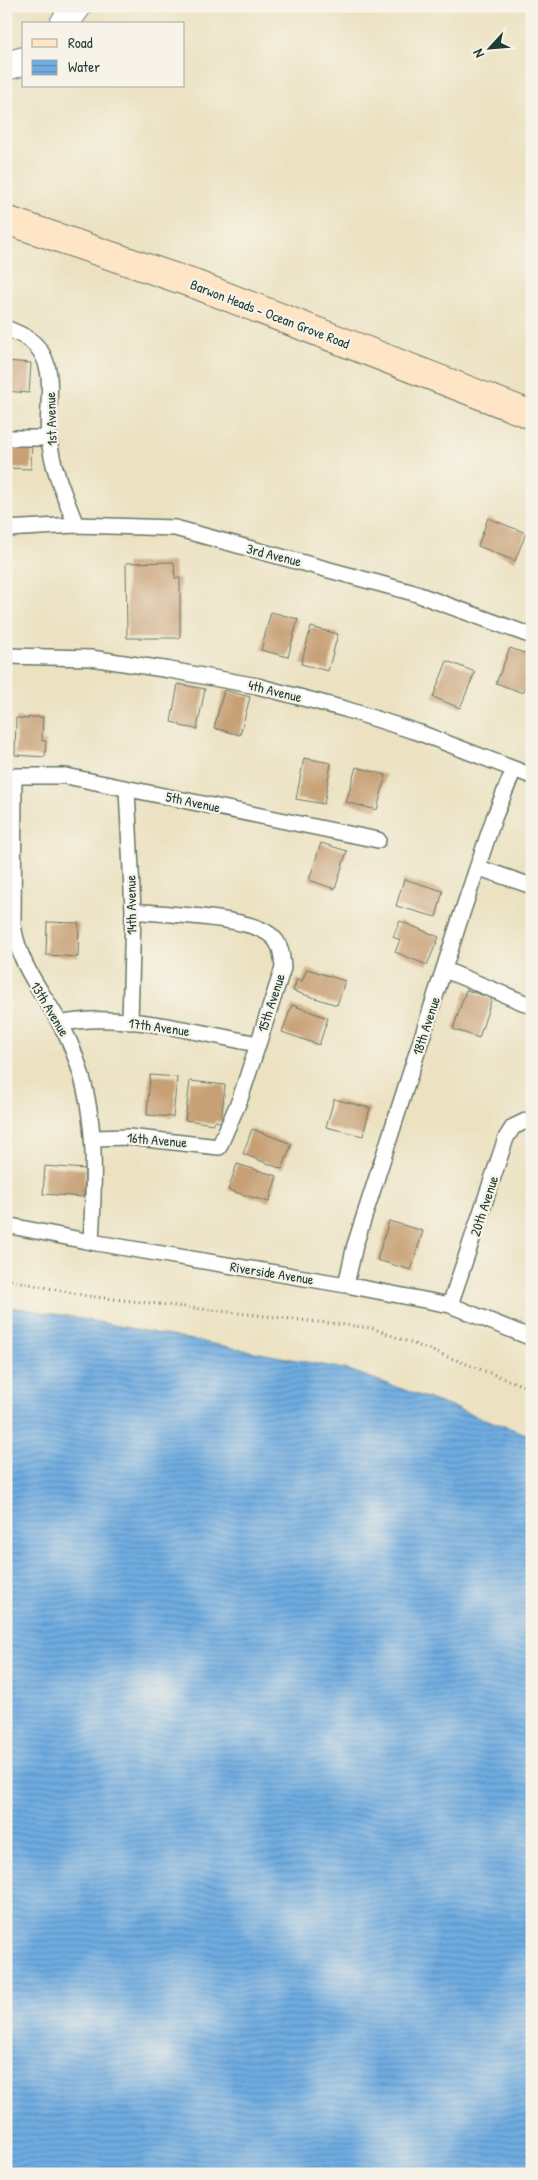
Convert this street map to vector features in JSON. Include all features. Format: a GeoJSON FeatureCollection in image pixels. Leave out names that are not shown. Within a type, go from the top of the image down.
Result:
{"type":"FeatureCollection","features":[{"type":"Feature","properties":{"kind":"main road","name":"Barwon Heads - Ocean Grove Road"},"geometry":{"type":"LineString","coordinates":[[6,220],[197,285],[532,414]]}},
{"type":"Feature","properties":{"kind":"street"},"geometry":{"type":"LineString","coordinates":[[65,22],[77,6]]}},
{"type":"Feature","properties":{"kind":"street"},"geometry":{"type":"LineString","coordinates":[[6,66],[22,62]]}},
{"type":"Feature","properties":{"kind":"lane","name":"1st Avenue"},"geometry":{"type":"LineString","coordinates":[[6,328],[29,339],[40,349],[46,363],[50,400],[49,438],[56,473],[76,525]]}},
{"type":"Feature","properties":{"kind":"lane"},"geometry":{"type":"LineString","coordinates":[[6,438],[49,438]]}},
{"type":"Feature","properties":{"kind":"lane","name":"3rd Avenue"},"geometry":{"type":"LineString","coordinates":[[6,529],[76,525],[174,528],[414,593],[532,636]]}},
{"type":"Feature","properties":{"kind":"lane","name":"4th Avenue"},"geometry":{"type":"LineString","coordinates":[[6,656],[91,658],[258,686],[345,709],[420,733],[491,758],[532,776]]}},
{"type":"Feature","properties":{"kind":"lane","name":"18th Avenue"},"geometry":{"type":"LineString","coordinates":[[346,1285],[355,1245],[494,818],[514,769]]}},
{"type":"Feature","properties":{"kind":"lane","name":"5th Avenue"},"geometry":{"type":"LineString","coordinates":[[10,776],[66,776],[378,840]]}},
{"type":"Feature","properties":{"kind":"lane","name":"13th Avenue"},"geometry":{"type":"LineString","coordinates":[[10,776],[13,926],[16,943],[33,982],[60,1024],[77,1058],[94,1138],[95,1174],[91,1242]]}},
{"type":"Feature","properties":{"kind":"lane","name":"14th Avenue"},"geometry":{"type":"LineString","coordinates":[[127,789],[133,911],[130,1022]]}},
{"type":"Feature","properties":{"kind":"lane"},"geometry":{"type":"LineString","coordinates":[[479,868],[532,886]]}},
{"type":"Feature","properties":{"kind":"lane","name":"15th Avenue"},"geometry":{"type":"LineString","coordinates":[[133,911],[209,918],[256,927],[270,934],[282,954],[283,968],[277,991],[257,1044],[240,1099],[219,1147]]}},
{"type":"Feature","properties":{"kind":"lane"},"geometry":{"type":"LineString","coordinates":[[445,970],[532,1006]]}},
{"type":"Feature","properties":{"kind":"lane","name":"17th Avenue"},"geometry":{"type":"LineString","coordinates":[[60,1024],[89,1020],[130,1022],[257,1044]]}},
{"type":"Feature","properties":{"kind":"lane","name":"20th Avenue"},"geometry":{"type":"LineString","coordinates":[[450,1305],[506,1138],[512,1127],[532,1118]]}},
{"type":"Feature","properties":{"kind":"lane","name":"16th Avenue"},"geometry":{"type":"LineString","coordinates":[[94,1138],[128,1136],[219,1147]]}},
{"type":"Feature","properties":{"kind":"lane","name":"Riverside Avenue"},"geometry":{"type":"LineString","coordinates":[[6,1225],[91,1242],[346,1285],[450,1305],[532,1338]]}},
{"type":"Feature","properties":{"kind":"path"},"geometry":{"type":"LineString","coordinates":[[6,1279],[87,1296],[372,1328],[532,1389]]}},
{"type":"Feature","properties":{"kind":"water"},"geometry":{"type":"Polygon","coordinates":[[[6,1306],[349,1370],[532,1436],[532,2174],[6,2174],[6,1306]]]}},
{"type":"Feature","properties":{"kind":"building"},"geometry":{"type":"Polygon","coordinates":[[[6,361],[31,363],[29,393],[6,391],[6,361]]]}},
{"type":"Feature","properties":{"kind":"building"},"geometry":{"type":"Polygon","coordinates":[[[6,442],[32,442],[31,469],[6,468],[6,442]]]}},
{"type":"Feature","properties":{"kind":"building"},"geometry":{"type":"Polygon","coordinates":[[[488,518],[526,533],[515,561],[478,546],[488,518]]]}},
{"type":"Feature","properties":{"kind":"building"},"geometry":{"type":"Polygon","coordinates":[[[174,562],[175,578],[180,578],[180,638],[127,638],[126,563],[174,562]]]}},
{"type":"Feature","properties":{"kind":"building"},"geometry":{"type":"Polygon","coordinates":[[[271,612],[298,619],[288,657],[261,650],[271,612]]]}},
{"type":"Feature","properties":{"kind":"building"},"geometry":{"type":"Polygon","coordinates":[[[311,627],[338,634],[328,671],[301,664],[311,627]]]}},
{"type":"Feature","properties":{"kind":"building"},"geometry":{"type":"Polygon","coordinates":[[[510,648],[532,656],[532,671],[523,693],[496,683],[510,648]]]}},
{"type":"Feature","properties":{"kind":"building"},"geometry":{"type":"Polygon","coordinates":[[[447,661],[475,672],[460,708],[433,697],[447,661]]]}},
{"type":"Feature","properties":{"kind":"building"},"geometry":{"type":"Polygon","coordinates":[[[178,684],[205,689],[197,729],[180,726],[180,724],[171,722],[178,684]]]}},
{"type":"Feature","properties":{"kind":"building"},"geometry":{"type":"Polygon","coordinates":[[[224,690],[250,697],[240,735],[214,728],[224,690]]]}},
{"type":"Feature","properties":{"kind":"building"},"geometry":{"type":"Polygon","coordinates":[[[28,717],[43,717],[42,741],[46,741],[45,757],[15,755],[16,718],[28,719],[28,717]]]}},
{"type":"Feature","properties":{"kind":"building"},"geometry":{"type":"Polygon","coordinates":[[[304,758],[331,763],[324,804],[296,799],[304,758]]]}},
{"type":"Feature","properties":{"kind":"building"},"geometry":{"type":"Polygon","coordinates":[[[356,767],[386,775],[377,810],[346,802],[356,767]]]}},
{"type":"Feature","properties":{"kind":"building"},"geometry":{"type":"Polygon","coordinates":[[[321,843],[347,851],[335,889],[309,880],[321,843]]]}},
{"type":"Feature","properties":{"kind":"building"},"geometry":{"type":"Polygon","coordinates":[[[404,879],[443,891],[436,917],[396,906],[404,879]]]}},
{"type":"Feature","properties":{"kind":"building"},"geometry":{"type":"Polygon","coordinates":[[[400,921],[439,937],[427,965],[395,952],[400,940],[393,937],[400,921]]]}},
{"type":"Feature","properties":{"kind":"building"},"geometry":{"type":"Polygon","coordinates":[[[47,922],[79,923],[78,957],[46,955],[47,922]]]}},
{"type":"Feature","properties":{"kind":"building"},"geometry":{"type":"Polygon","coordinates":[[[307,969],[345,981],[337,1005],[293,991],[297,979],[302,981],[307,969]]]}},
{"type":"Feature","properties":{"kind":"building"},"geometry":{"type":"Polygon","coordinates":[[[466,990],[492,998],[479,1038],[453,1029],[466,990]]]}},
{"type":"Feature","properties":{"kind":"building"},"geometry":{"type":"Polygon","coordinates":[[[292,1005],[328,1018],[319,1045],[282,1032],[292,1005]]]}},
{"type":"Feature","properties":{"kind":"building"},"geometry":{"type":"Polygon","coordinates":[[[150,1075],[177,1077],[173,1117],[147,1115],[150,1075]]]}},
{"type":"Feature","properties":{"kind":"building"},"geometry":{"type":"Polygon","coordinates":[[[190,1081],[225,1085],[221,1122],[215,1121],[214,1124],[185,1120],[190,1081]]]}},
{"type":"Feature","properties":{"kind":"building"},"geometry":{"type":"Polygon","coordinates":[[[334,1099],[370,1108],[363,1136],[326,1127],[334,1099]]]}},
{"type":"Feature","properties":{"kind":"building"},"geometry":{"type":"Polygon","coordinates":[[[252,1129],[292,1144],[282,1169],[243,1154],[252,1129]]]}},
{"type":"Feature","properties":{"kind":"building"},"geometry":{"type":"Polygon","coordinates":[[[237,1164],[277,1176],[269,1202],[228,1190],[237,1164]]]}},
{"type":"Feature","properties":{"kind":"building"},"geometry":{"type":"Polygon","coordinates":[[[45,1166],[85,1169],[84,1197],[43,1194],[45,1166]]]}},
{"type":"Feature","properties":{"kind":"building"},"geometry":{"type":"Polygon","coordinates":[[[389,1221],[423,1231],[411,1270],[377,1260],[389,1221]]]}}]}
